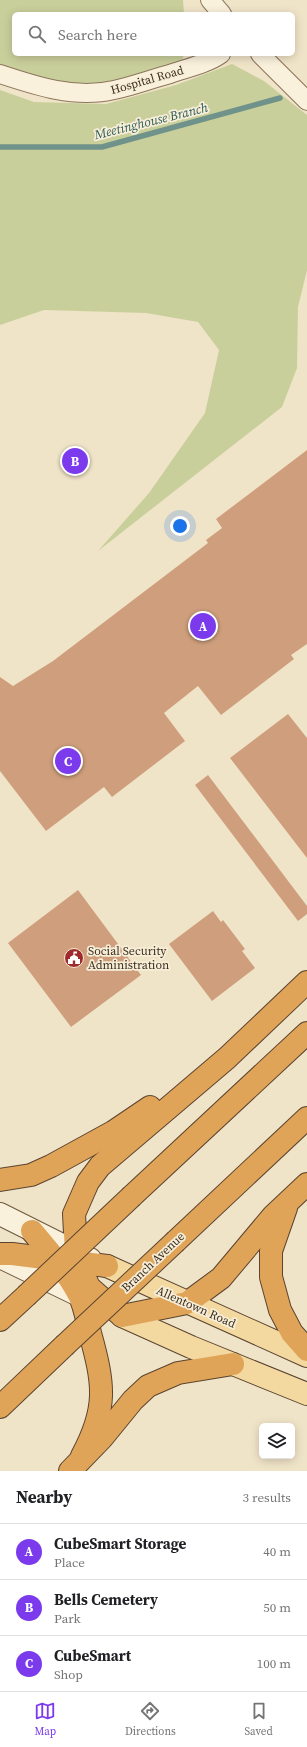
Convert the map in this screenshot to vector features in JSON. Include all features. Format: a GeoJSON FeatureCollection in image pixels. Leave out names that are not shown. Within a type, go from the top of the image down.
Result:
{"type":"FeatureCollection","features":[{"type":"Feature","properties":{"kind":"highway"},"geometry":{"type":"LineString","coordinates":[[307,982],[178,1101],[100,1166],[85,1187],[74,1214],[77,1257],[89,1287],[122,1316],[187,1303],[221,1278],[273,1216],[307,1184]]}},
{"type":"Feature","properties":{"kind":"highway"},"geometry":{"type":"LineString","coordinates":[[0,1180],[31,1175],[51,1166],[114,1132],[156,1103],[274,1014]]}},
{"type":"Feature","properties":{"kind":"highway"},"geometry":{"type":"LineString","coordinates":[[0,1320],[307,1033]]}},
{"type":"Feature","properties":{"kind":"highway","name":"Branch Avenue"},"geometry":{"type":"LineString","coordinates":[[0,1407],[307,1118]]}},
{"type":"Feature","properties":{"kind":"highway"},"geometry":{"type":"LineString","coordinates":[[289,1201],[271,1252],[271,1277],[280,1310],[292,1334],[307,1350]]}},
{"type":"Feature","properties":{"kind":"highway"},"geometry":{"type":"LineString","coordinates":[[32,1231],[56,1260],[80,1296],[100,1367],[102,1392],[97,1427],[76,1464]]}},
{"type":"Feature","properties":{"kind":"highway"},"geometry":{"type":"LineString","coordinates":[[0,1254],[12,1254],[56,1260],[77,1257]]}},
{"type":"Feature","properties":{"kind":"highway"},"geometry":{"type":"LineString","coordinates":[[76,1464],[102,1438],[133,1400],[148,1386],[178,1372],[233,1364]]}},
{"type":"Feature","properties":{"kind":"main road","name":"Allentown Road"},"geometry":{"type":"LineString","coordinates":[[0,1214],[77,1257],[107,1266],[307,1356]]}},
{"type":"Feature","properties":{"kind":"main road"},"geometry":{"type":"LineString","coordinates":[[0,1257],[122,1316],[191,1347],[307,1394]]}},
{"type":"Feature","properties":{"kind":"street"},"geometry":{"type":"LineString","coordinates":[[210,0],[220,12]]}},
{"type":"Feature","properties":{"kind":"street","name":"Hospital Road"},"geometry":{"type":"LineString","coordinates":[[0,74],[38,87],[78,93],[96,93],[113,90],[194,66],[216,56]]}},
{"type":"Feature","properties":{"kind":"street"},"geometry":{"type":"LineString","coordinates":[[262,56],[307,101]]}},
{"type":"Feature","properties":{"kind":"green space"},"geometry":{"type":"Polygon","coordinates":[[[0,0],[183,0],[184,12],[12,12],[12,56],[184,56],[182,62],[120,80],[84,85],[52,81],[0,67],[0,0]]]}},
{"type":"Feature","properties":{"kind":"green space"},"geometry":{"type":"Polygon","coordinates":[[[232,64],[264,81],[307,115],[307,270],[298,307],[297,368],[282,407],[98,551],[149,493],[205,413],[219,350],[198,322],[146,313],[44,310],[0,325],[0,90],[34,102],[106,104],[176,85],[232,64]]]}},
{"type":"Feature","properties":{"kind":"building"},"geometry":{"type":"Polygon","coordinates":[[[307,450],[307,644],[291,655],[294,659],[221,715],[198,686],[164,713],[185,741],[112,797],[104,787],[46,831],[0,771],[0,677],[13,686],[53,661],[208,543],[206,540],[222,528],[216,519],[307,450]]]}},
{"type":"Feature","properties":{"kind":"building"},"geometry":{"type":"Polygon","coordinates":[[[288,714],[307,738],[307,858],[230,758],[288,714]]]}},
{"type":"Feature","properties":{"kind":"building"},"geometry":{"type":"Polygon","coordinates":[[[208,775],[307,906],[307,914],[298,921],[195,785],[208,775]]]}},
{"type":"Feature","properties":{"kind":"building","name":"Social Security Administration"},"geometry":{"type":"Polygon","coordinates":[[[78,890],[141,975],[71,1027],[8,943],[78,890]]]}},
{"type":"Feature","properties":{"kind":"building"},"geometry":{"type":"Polygon","coordinates":[[[213,911],[221,922],[223,920],[245,949],[242,951],[255,968],[212,1001],[169,944],[213,911]]]}},
{"type":"Feature","properties":{"kind":"waterway","name":"Meetinghouse Branch"},"geometry":{"type":"LineString","coordinates":[[0,147],[102,147],[280,98]]}},
{"type":"Feature","properties":{"kind":"place","name":"Bells Cemetery"},"geometry":{"type":"Point","coordinates":[75,461]}},
{"type":"Feature","properties":{"kind":"place","name":"CubeSmart Storage"},"geometry":{"type":"Point","coordinates":[203,626]}},
{"type":"Feature","properties":{"kind":"place","name":"CubeSmart"},"geometry":{"type":"Point","coordinates":[68,761]}},
{"type":"Feature","properties":{"kind":"place","name":"Social Security Administration"},"geometry":{"type":"Point","coordinates":[74,958]}}]}
